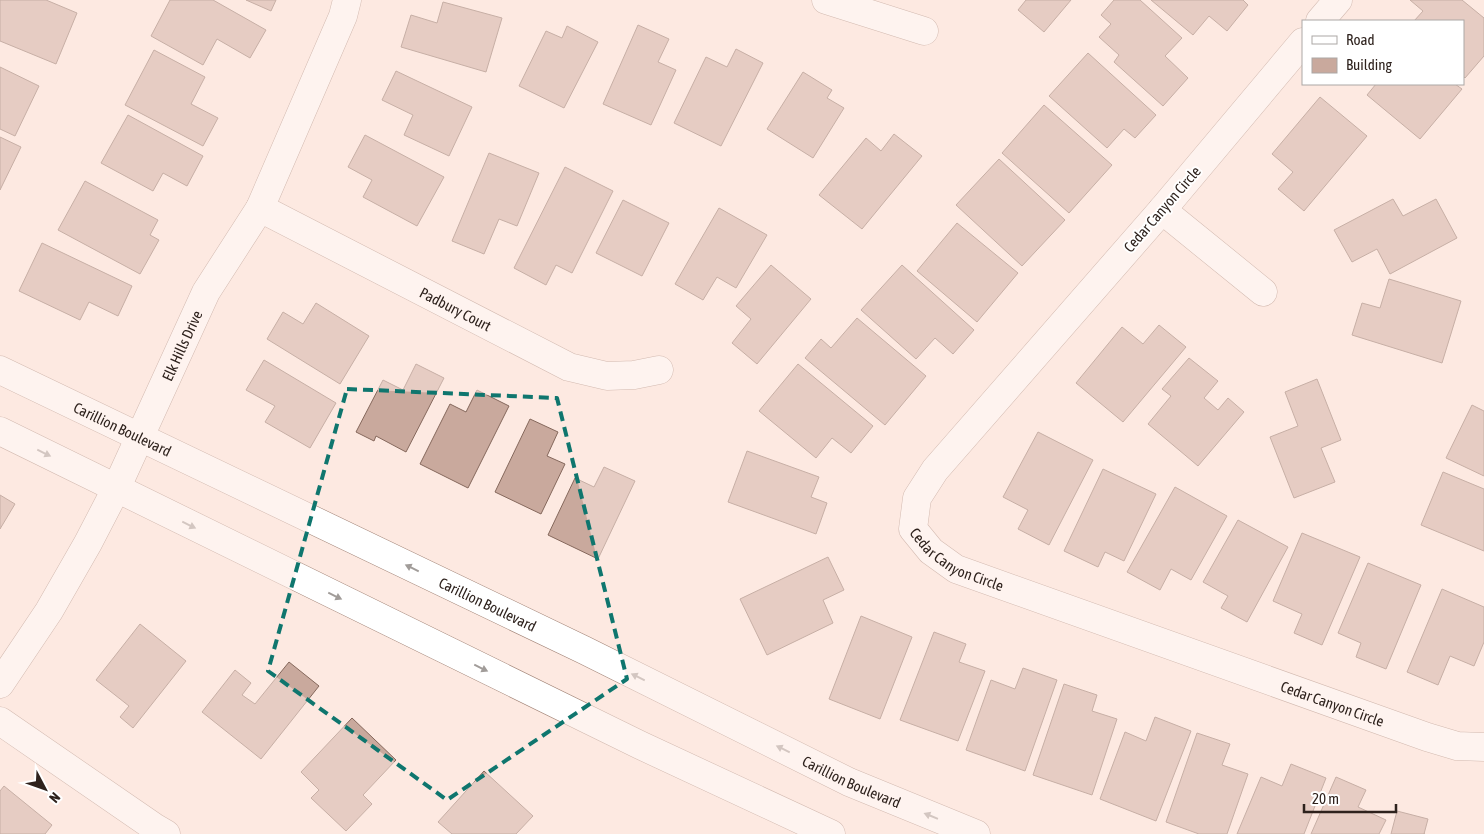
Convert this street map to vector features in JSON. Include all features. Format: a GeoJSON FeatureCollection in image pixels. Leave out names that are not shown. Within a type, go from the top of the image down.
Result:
{"type":"FeatureCollection","features":[{"type":"Feature","properties":{"kind":"street","name":"Elk Hills Drive"},"geometry":{"type":"LineString","coordinates":[[0,684],[49,611],[88,543],[116,489],[206,292],[260,208],[336,34],[347,0]]}},
{"type":"Feature","properties":{"kind":"street"},"geometry":{"type":"LineString","coordinates":[[826,0],[924,31]]}},
{"type":"Feature","properties":{"kind":"street"},"geometry":{"type":"LineString","coordinates":[[1321,20],[1338,0]]}},
{"type":"Feature","properties":{"kind":"street","name":"Cedar Canyon Circle"},"geometry":{"type":"LineString","coordinates":[[1302,43],[1162,210],[935,470],[917,498],[913,530],[931,551],[956,570],[1428,737],[1457,746],[1484,747]]}},
{"type":"Feature","properties":{"kind":"street","name":"Padbury Court"},"geometry":{"type":"LineString","coordinates":[[260,208],[569,367],[607,376],[634,375],[659,370]]}},
{"type":"Feature","properties":{"kind":"street"},"geometry":{"type":"LineString","coordinates":[[1162,210],[1263,292]]}},
{"type":"Feature","properties":{"kind":"street","name":"Carillion Boulevard"},"geometry":{"type":"LineString","coordinates":[[0,370],[584,650],[849,782],[976,834]]}},
{"type":"Feature","properties":{"kind":"street"},"geometry":{"type":"LineString","coordinates":[[0,431],[640,745],[831,834]]}},
{"type":"Feature","properties":{"kind":"street"},"geometry":{"type":"LineString","coordinates":[[0,721],[166,834]]}},
{"type":"Feature","properties":{"kind":"highlighted area"},"geometry":{"type":"Polygon","coordinates":[[[347,389],[557,398],[627,679],[447,800],[268,671],[347,389]]]}},
{"type":"Feature","properties":{"kind":"building"},"geometry":{"type":"Polygon","coordinates":[[[0,0],[46,0],[77,13],[56,64],[0,41],[0,0]]]}},
{"type":"Feature","properties":{"kind":"building"},"geometry":{"type":"Polygon","coordinates":[[[170,0],[213,0],[266,30],[250,58],[217,39],[203,65],[151,36],[170,0]]]}},
{"type":"Feature","properties":{"kind":"building"},"geometry":{"type":"Polygon","coordinates":[[[246,0],[276,0],[271,11],[246,0]]]}},
{"type":"Feature","properties":{"kind":"building"},"geometry":{"type":"Polygon","coordinates":[[[1026,0],[1071,0],[1044,32],[1018,10],[1026,0]]]}},
{"type":"Feature","properties":{"kind":"building"},"geometry":{"type":"Polygon","coordinates":[[[1114,0],[1140,0],[1182,38],[1165,56],[1188,78],[1163,106],[1114,62],[1119,55],[1099,37],[1111,24],[1101,15],[1114,0]]]}},
{"type":"Feature","properties":{"kind":"building"},"geometry":{"type":"Polygon","coordinates":[[[1151,0],[1243,0],[1248,5],[1227,31],[1209,16],[1193,35],[1151,0]]]}},
{"type":"Feature","properties":{"kind":"building"},"geometry":{"type":"Polygon","coordinates":[[[1410,0],[1462,0],[1484,18],[1484,56],[1465,78],[1464,20],[1415,20],[1423,11],[1410,0]]]}},
{"type":"Feature","properties":{"kind":"building"},"geometry":{"type":"Polygon","coordinates":[[[443,2],[502,18],[486,72],[401,47],[411,15],[437,23],[443,2]]]}},
{"type":"Feature","properties":{"kind":"building"},"geometry":{"type":"Polygon","coordinates":[[[638,25],[669,39],[658,62],[676,70],[651,125],[603,104],[638,25]]]}},
{"type":"Feature","properties":{"kind":"building"},"geometry":{"type":"Polygon","coordinates":[[[567,26],[598,42],[564,108],[519,86],[546,31],[562,38],[567,26]]]}},
{"type":"Feature","properties":{"kind":"building"},"geometry":{"type":"Polygon","coordinates":[[[736,49],[763,63],[721,146],[674,123],[706,57],[727,67],[736,49]]]}},
{"type":"Feature","properties":{"kind":"building"},"geometry":{"type":"Polygon","coordinates":[[[154,50],[205,77],[191,104],[218,118],[203,146],[125,105],[154,50]]]}},
{"type":"Feature","properties":{"kind":"building"},"geometry":{"type":"Polygon","coordinates":[[[1088,53],[1156,115],[1135,138],[1124,129],[1107,148],[1049,96],[1088,53]]]}},
{"type":"Feature","properties":{"kind":"building"},"geometry":{"type":"Polygon","coordinates":[[[0,67],[39,86],[15,136],[0,129],[0,67]]]}},
{"type":"Feature","properties":{"kind":"building"},"geometry":{"type":"Polygon","coordinates":[[[396,71],[472,107],[449,156],[404,135],[413,115],[382,100],[396,71]]]}},
{"type":"Feature","properties":{"kind":"building"},"geometry":{"type":"Polygon","coordinates":[[[803,72],[832,90],[827,98],[844,108],[813,158],[767,129],[803,72]]]}},
{"type":"Feature","properties":{"kind":"building"},"geometry":{"type":"Polygon","coordinates":[[[1375,85],[1456,85],[1462,89],[1420,139],[1367,95],[1375,85]]]}},
{"type":"Feature","properties":{"kind":"building"},"geometry":{"type":"Polygon","coordinates":[[[1320,97],[1367,136],[1304,211],[1278,189],[1293,172],[1272,154],[1320,97]]]}},
{"type":"Feature","properties":{"kind":"building"},"geometry":{"type":"Polygon","coordinates":[[[1044,105],[1112,165],[1069,213],[1002,153],[1044,105]]]}},
{"type":"Feature","properties":{"kind":"building"},"geometry":{"type":"Polygon","coordinates":[[[128,115],[203,156],[187,186],[163,173],[153,191],[101,163],[128,115]]]}},
{"type":"Feature","properties":{"kind":"building"},"geometry":{"type":"Polygon","coordinates":[[[894,134],[922,156],[862,229],[819,195],[866,138],[881,151],[894,134]]]}},
{"type":"Feature","properties":{"kind":"building"},"geometry":{"type":"Polygon","coordinates":[[[365,135],[444,177],[417,226],[363,197],[372,180],[348,167],[365,135]]]}},
{"type":"Feature","properties":{"kind":"building"},"geometry":{"type":"Polygon","coordinates":[[[0,137],[21,147],[0,190],[0,137]]]}},
{"type":"Feature","properties":{"kind":"building"},"geometry":{"type":"Polygon","coordinates":[[[489,153],[539,173],[517,226],[499,219],[484,254],[452,241],[489,153]]]}},
{"type":"Feature","properties":{"kind":"building"},"geometry":{"type":"Polygon","coordinates":[[[999,159],[1065,220],[1022,266],[956,205],[999,159]]]}},
{"type":"Feature","properties":{"kind":"building"},"geometry":{"type":"Polygon","coordinates":[[[565,167],[613,191],[572,273],[556,265],[546,285],[514,268],[565,167]]]}},
{"type":"Feature","properties":{"kind":"building"},"geometry":{"type":"Polygon","coordinates":[[[85,181],[158,220],[150,235],[159,240],[140,274],[58,230],[85,181]]]}},
{"type":"Feature","properties":{"kind":"building"},"geometry":{"type":"Polygon","coordinates":[[[1393,199],[1403,216],[1436,199],[1457,238],[1390,274],[1377,249],[1352,262],[1334,230],[1393,199]]]}},
{"type":"Feature","properties":{"kind":"building"},"geometry":{"type":"Polygon","coordinates":[[[623,200],[669,223],[642,276],[596,253],[623,200]]]}},
{"type":"Feature","properties":{"kind":"building"},"geometry":{"type":"Polygon","coordinates":[[[719,208],[767,235],[736,288],[717,277],[703,300],[675,284],[719,208]]]}},
{"type":"Feature","properties":{"kind":"building"},"geometry":{"type":"Polygon","coordinates":[[[957,223],[1018,273],[977,322],[917,271],[957,223]]]}},
{"type":"Feature","properties":{"kind":"building"},"geometry":{"type":"Polygon","coordinates":[[[42,243],[132,286],[118,316],[89,302],[80,320],[19,291],[42,243]]]}},
{"type":"Feature","properties":{"kind":"building"},"geometry":{"type":"Polygon","coordinates":[[[771,265],[811,299],[757,364],[732,343],[751,319],[736,306],[771,265]]]}},
{"type":"Feature","properties":{"kind":"building"},"geometry":{"type":"Polygon","coordinates":[[[902,265],[974,330],[953,354],[935,338],[916,359],[861,310],[902,265]]]}},
{"type":"Feature","properties":{"kind":"building"},"geometry":{"type":"Polygon","coordinates":[[[1389,279],[1461,301],[1442,363],[1352,335],[1362,303],[1380,308],[1389,279]]]}},
{"type":"Feature","properties":{"kind":"building"},"geometry":{"type":"Polygon","coordinates":[[[316,303],[369,336],[340,384],[267,339],[283,312],[303,324],[316,303]]]}},
{"type":"Feature","properties":{"kind":"building"},"geometry":{"type":"Polygon","coordinates":[[[857,318],[926,376],[885,425],[805,358],[821,339],[831,348],[857,318]]]}},
{"type":"Feature","properties":{"kind":"building"},"geometry":{"type":"Polygon","coordinates":[[[1159,325],[1186,347],[1123,422],[1076,383],[1122,327],[1143,344],[1159,325]]]}},
{"type":"Feature","properties":{"kind":"building"},"geometry":{"type":"Polygon","coordinates":[[[1189,358],[1218,381],[1204,398],[1218,410],[1228,398],[1244,412],[1198,466],[1148,424],[1171,396],[1162,389],[1189,358]]]}},
{"type":"Feature","properties":{"kind":"building"},"geometry":{"type":"Polygon","coordinates":[[[264,360],[336,403],[310,448],[265,422],[275,406],[246,390],[264,360]]]}},
{"type":"Feature","properties":{"kind":"building"},"geometry":{"type":"Polygon","coordinates":[[[416,364],[444,378],[406,452],[376,436],[374,441],[356,432],[383,380],[403,390],[416,364]]]}},
{"type":"Feature","properties":{"kind":"building"},"geometry":{"type":"Polygon","coordinates":[[[798,364],[873,426],[851,453],[832,438],[816,458],[759,411],[798,364]]]}},
{"type":"Feature","properties":{"kind":"building"},"geometry":{"type":"Polygon","coordinates":[[[1317,379],[1341,440],[1321,448],[1335,482],[1294,498],[1270,437],[1298,426],[1285,392],[1317,379]]]}},
{"type":"Feature","properties":{"kind":"building"},"geometry":{"type":"Polygon","coordinates":[[[477,390],[509,406],[468,488],[420,464],[450,404],[466,412],[477,390]]]}},
{"type":"Feature","properties":{"kind":"building"},"geometry":{"type":"Polygon","coordinates":[[[1472,405],[1484,411],[1484,476],[1446,458],[1472,405]]]}},
{"type":"Feature","properties":{"kind":"building"},"geometry":{"type":"Polygon","coordinates":[[[530,419],[558,432],[547,456],[565,464],[541,514],[495,492],[530,419]]]}},
{"type":"Feature","properties":{"kind":"building"},"geometry":{"type":"Polygon","coordinates":[[[1038,432],[1093,460],[1049,545],[1018,529],[1028,510],[1003,497],[1038,432]]]}},
{"type":"Feature","properties":{"kind":"building"},"geometry":{"type":"Polygon","coordinates":[[[747,451],[819,477],[811,497],[827,503],[816,534],[728,502],[747,451]]]}},
{"type":"Feature","properties":{"kind":"building"},"geometry":{"type":"Polygon","coordinates":[[[604,467],[635,481],[598,559],[548,535],[575,478],[594,487],[604,467]]]}},
{"type":"Feature","properties":{"kind":"building"},"geometry":{"type":"Polygon","coordinates":[[[1103,469],[1156,494],[1124,561],[1105,552],[1098,567],[1064,551],[1103,469]]]}},
{"type":"Feature","properties":{"kind":"building"},"geometry":{"type":"Polygon","coordinates":[[[1443,472],[1484,489],[1484,551],[1421,525],[1443,472]]]}},
{"type":"Feature","properties":{"kind":"building"},"geometry":{"type":"Polygon","coordinates":[[[1175,487],[1227,516],[1191,580],[1171,569],[1160,590],[1127,572],[1175,487]]]}},
{"type":"Feature","properties":{"kind":"building"},"geometry":{"type":"Polygon","coordinates":[[[0,495],[15,504],[0,529],[0,495]]]}},
{"type":"Feature","properties":{"kind":"building"},"geometry":{"type":"Polygon","coordinates":[[[1238,520],[1288,547],[1247,622],[1221,608],[1228,596],[1203,582],[1238,520]]]}},
{"type":"Feature","properties":{"kind":"building"},"geometry":{"type":"Polygon","coordinates":[[[1302,533],[1360,557],[1322,645],[1294,633],[1302,614],[1273,601],[1302,533]]]}},
{"type":"Feature","properties":{"kind":"building"},"geometry":{"type":"Polygon","coordinates":[[[828,557],[844,590],[823,600],[833,623],[767,655],[740,599],[828,557]]]}},
{"type":"Feature","properties":{"kind":"building"},"geometry":{"type":"Polygon","coordinates":[[[1368,563],[1421,585],[1386,669],[1356,657],[1361,643],[1338,633],[1368,563]]]}},
{"type":"Feature","properties":{"kind":"building"},"geometry":{"type":"Polygon","coordinates":[[[1442,589],[1484,607],[1484,642],[1474,666],[1450,656],[1438,685],[1407,672],[1442,589]]]}},
{"type":"Feature","properties":{"kind":"building"},"geometry":{"type":"Polygon","coordinates":[[[861,616],[912,637],[880,719],[829,699],[861,616]]]}},
{"type":"Feature","properties":{"kind":"building"},"geometry":{"type":"Polygon","coordinates":[[[140,624],[186,661],[133,728],[120,717],[129,706],[96,680],[140,624]]]}},
{"type":"Feature","properties":{"kind":"building"},"geometry":{"type":"Polygon","coordinates":[[[934,632],[966,644],[959,662],[985,671],[958,741],[900,720],[934,632]]]}},
{"type":"Feature","properties":{"kind":"building"},"geometry":{"type":"Polygon","coordinates":[[[289,662],[319,686],[261,759],[202,712],[235,670],[251,683],[242,695],[255,704],[289,662]]]}},
{"type":"Feature","properties":{"kind":"building"},"geometry":{"type":"Polygon","coordinates":[[[1023,668],[1057,680],[1025,771],[966,750],[991,680],[1015,689],[1023,668]]]}},
{"type":"Feature","properties":{"kind":"building"},"geometry":{"type":"Polygon","coordinates":[[[1064,684],[1097,695],[1092,711],[1117,719],[1092,795],[1033,775],[1064,684]]]}},
{"type":"Feature","properties":{"kind":"building"},"geometry":{"type":"Polygon","coordinates":[[[1155,717],[1191,731],[1156,821],[1100,799],[1125,732],[1146,741],[1155,717]]]}},
{"type":"Feature","properties":{"kind":"building"},"geometry":{"type":"Polygon","coordinates":[[[352,718],[396,760],[363,795],[372,804],[346,831],[311,798],[319,790],[301,772],[352,718]]]}},
{"type":"Feature","properties":{"kind":"building"},"geometry":{"type":"Polygon","coordinates":[[[1197,733],[1230,744],[1222,765],[1248,774],[1227,834],[1199,834],[1166,822],[1197,733]]]}},
{"type":"Feature","properties":{"kind":"building"},"geometry":{"type":"Polygon","coordinates":[[[1291,764],[1326,778],[1304,834],[1237,834],[1261,777],[1282,786],[1291,764]]]}},
{"type":"Feature","properties":{"kind":"building"},"geometry":{"type":"Polygon","coordinates":[[[484,771],[533,816],[516,834],[452,834],[438,822],[484,771]]]}},
{"type":"Feature","properties":{"kind":"building"},"geometry":{"type":"Polygon","coordinates":[[[1336,777],[1366,790],[1358,807],[1386,820],[1379,834],[1311,834],[1336,777]]]}},
{"type":"Feature","properties":{"kind":"building"},"geometry":{"type":"Polygon","coordinates":[[[4,786],[52,825],[45,834],[0,834],[0,791],[4,786]]]}},
{"type":"Feature","properties":{"kind":"building"},"geometry":{"type":"Polygon","coordinates":[[[1397,811],[1428,819],[1424,834],[1391,834],[1397,811]]]}}]}
